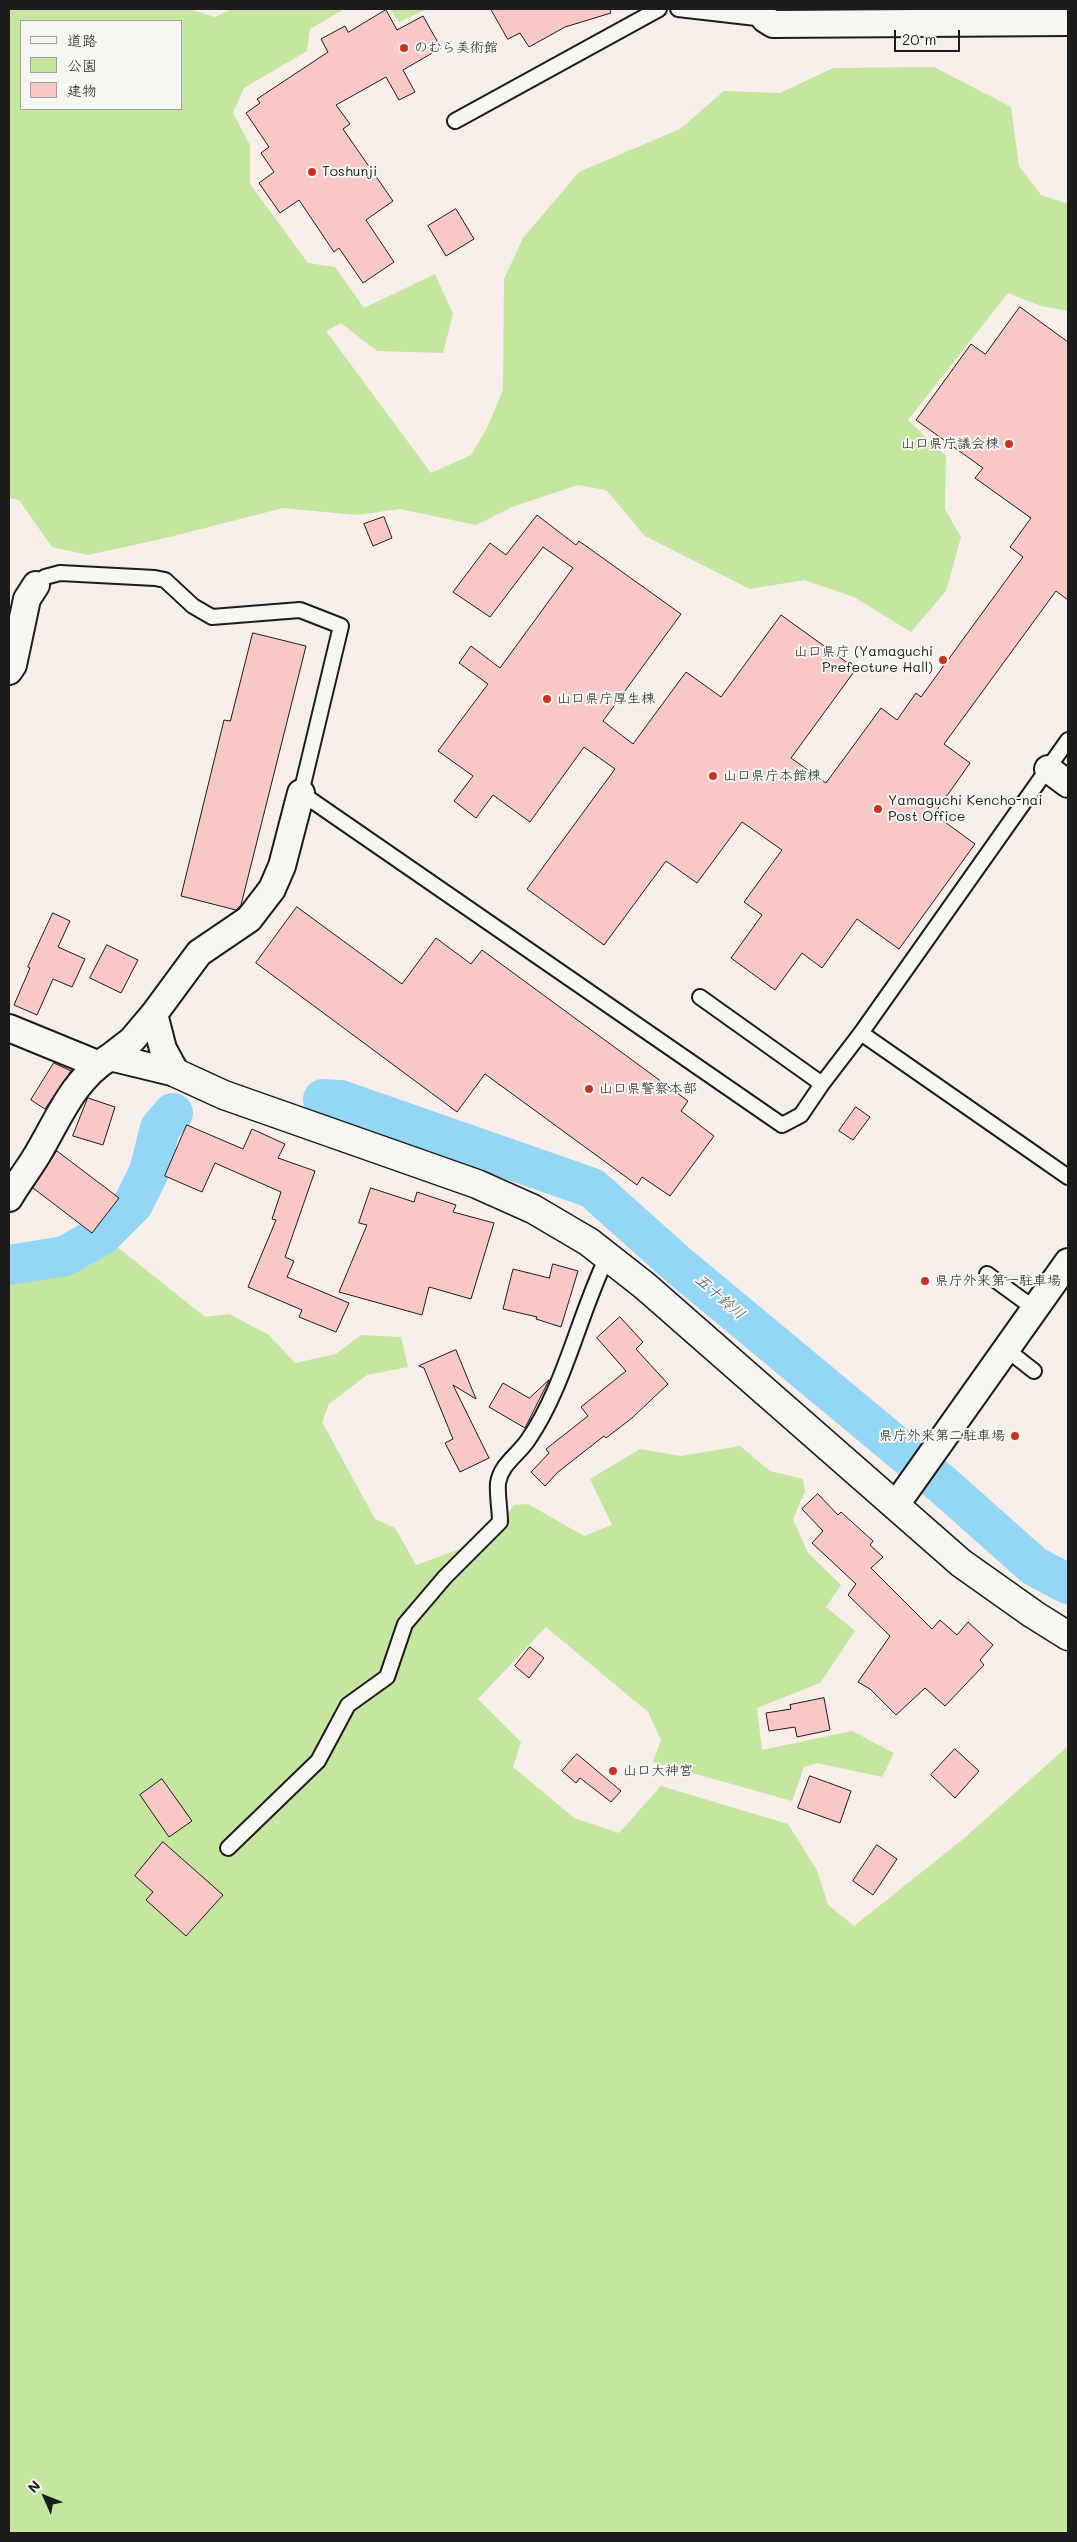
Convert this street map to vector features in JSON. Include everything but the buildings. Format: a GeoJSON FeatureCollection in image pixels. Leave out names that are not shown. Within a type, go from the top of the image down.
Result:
{"type":"FeatureCollection","features":[{"type":"Feature","properties":{"kind":"street"},"geometry":{"type":"LineString","coordinates":[[762,14],[773,24],[926,21],[1068,22]]}},
{"type":"Feature","properties":{"kind":"street"},"geometry":{"type":"LineString","coordinates":[[9,671],[13,665],[27,599],[36,585]]}},
{"type":"Feature","properties":{"kind":"street"},"geometry":{"type":"LineString","coordinates":[[9,1198],[37,1155],[71,1094],[104,1060],[132,1040],[154,1014],[199,953],[249,919],[272,889],[282,866],[301,793]]}},
{"type":"Feature","properties":{"kind":"street"},"geometry":{"type":"LineString","coordinates":[[154,1014],[163,1049],[176,1074]]}},
{"type":"Feature","properties":{"kind":"street"},"geometry":{"type":"LineString","coordinates":[[9,1028],[104,1060],[176,1074],[224,1095],[477,1184],[533,1209],[589,1242],[645,1286],[961,1563],[1033,1614],[1068,1636]]}},
{"type":"Feature","properties":{"kind":"street"},"geometry":{"type":"LineString","coordinates":[[896,1506],[1068,1262]]}},
{"type":"Feature","properties":{"kind":"lane"},"geometry":{"type":"LineString","coordinates":[[455,121],[659,9]]}},
{"type":"Feature","properties":{"kind":"lane"},"geometry":{"type":"LineString","coordinates":[[678,9],[762,14]]}},
{"type":"Feature","properties":{"kind":"lane"},"geometry":{"type":"LineString","coordinates":[[36,585],[46,578],[60,573],[155,578],[165,580],[193,606],[212,617],[300,610],[341,626],[301,793],[782,1125],[801,1115],[861,1032],[1058,776],[1068,740]]}},
{"type":"Feature","properties":{"kind":"lane"},"geometry":{"type":"LineString","coordinates":[[700,997],[822,1084]]}},
{"type":"Feature","properties":{"kind":"lane"},"geometry":{"type":"LineString","coordinates":[[861,1032],[1068,1177]]}},
{"type":"Feature","properties":{"kind":"lane"},"geometry":{"type":"LineString","coordinates":[[228,1848],[318,1761],[348,1705],[386,1677],[405,1624],[445,1577],[500,1522],[498,1483],[506,1463],[528,1441],[550,1400],[592,1288],[607,1257]]}},
{"type":"Feature","properties":{"kind":"lane"},"geometry":{"type":"LineString","coordinates":[[987,1274],[1036,1309]]}},
{"type":"Feature","properties":{"kind":"lane"},"geometry":{"type":"LineString","coordinates":[[1006,1349],[1034,1371]]}},
{"type":"Feature","properties":{"kind":"green space"},"geometry":{"type":"Polygon","coordinates":[[[9,9],[189,9],[215,17],[232,9],[344,9],[310,29],[307,51],[244,88],[233,113],[250,145],[250,184],[308,263],[335,267],[364,308],[435,274],[453,314],[443,353],[377,351],[341,323],[326,331],[431,473],[471,455],[487,428],[503,390],[504,279],[523,238],[579,172],[680,129],[724,91],[780,93],[833,68],[934,67],[1011,107],[1019,166],[1041,195],[1068,204],[1068,311],[1041,306],[1008,293],[908,420],[946,456],[945,509],[961,537],[946,591],[911,632],[854,597],[804,580],[750,589],[645,536],[606,490],[578,485],[512,507],[476,525],[400,509],[356,515],[283,508],[170,537],[88,555],[52,547],[19,500],[9,498],[9,9]]]}},
{"type":"Feature","properties":{"kind":"green space"},"geometry":{"type":"Polygon","coordinates":[[[390,9],[427,9],[399,22],[390,9]]]}},
{"type":"Feature","properties":{"kind":"green space"},"geometry":{"type":"Polygon","coordinates":[[[116,1246],[205,1317],[229,1314],[269,1335],[295,1363],[336,1354],[361,1335],[401,1337],[408,1367],[367,1375],[329,1404],[322,1422],[375,1519],[395,1528],[416,1565],[491,1538],[514,1505],[528,1504],[584,1536],[612,1525],[590,1479],[640,1449],[681,1456],[740,1446],[770,1471],[803,1479],[805,1491],[793,1519],[808,1553],[841,1585],[826,1607],[855,1631],[820,1683],[757,1708],[762,1750],[852,1731],[894,1753],[882,1777],[817,1763],[804,1767],[792,1801],[653,1762],[661,1740],[648,1712],[546,1627],[478,1699],[521,1742],[513,1767],[574,1818],[619,1833],[661,1786],[788,1824],[817,1870],[828,1905],[854,1926],[962,1840],[1068,1746],[1068,2533],[9,2533],[9,1283],[89,1266],[116,1246]]]}},
{"type":"Feature","properties":{"kind":"waterway","name":"五十鈴川"},"geometry":{"type":"LineString","coordinates":[[323,1099],[340,1100],[592,1188],[677,1264],[943,1485],[1034,1566],[1068,1584]]}},
{"type":"Feature","properties":{"kind":"waterway","name":"五十鈴川"},"geometry":{"type":"LineString","coordinates":[[9,1265],[65,1256],[102,1235],[133,1204],[149,1172],[160,1128],[173,1113]]}},
{"type":"Feature","properties":{"kind":"place","name":"のむら美術館"},"geometry":{"type":"Point","coordinates":[404,48]}},
{"type":"Feature","properties":{"kind":"place","name":"Toshunji"},"geometry":{"type":"Point","coordinates":[312,172]}},
{"type":"Feature","properties":{"kind":"place","name":"山口県庁議会棟"},"geometry":{"type":"Point","coordinates":[1009,444]}},
{"type":"Feature","properties":{"kind":"place","name":"山口県庁 (Yamaguchi Prefecture Hall)"},"geometry":{"type":"Point","coordinates":[943,660]}},
{"type":"Feature","properties":{"kind":"place","name":"山口県庁厚生棟"},"geometry":{"type":"Point","coordinates":[547,699]}},
{"type":"Feature","properties":{"kind":"place","name":"山口県庁本館棟"},"geometry":{"type":"Point","coordinates":[713,776]}},
{"type":"Feature","properties":{"kind":"place","name":"Yamaguchi Kencho-nai Post Office"},"geometry":{"type":"Point","coordinates":[878,809]}},
{"type":"Feature","properties":{"kind":"place","name":"山口県警察本部"},"geometry":{"type":"Point","coordinates":[589,1089]}},
{"type":"Feature","properties":{"kind":"place","name":"県庁外来第一駐車場"},"geometry":{"type":"Point","coordinates":[925,1281]}},
{"type":"Feature","properties":{"kind":"place","name":"県庁外来第二駐車場"},"geometry":{"type":"Point","coordinates":[1015,1436]}},
{"type":"Feature","properties":{"kind":"place","name":"山口大神宮"},"geometry":{"type":"Point","coordinates":[613,1771]}}]}
